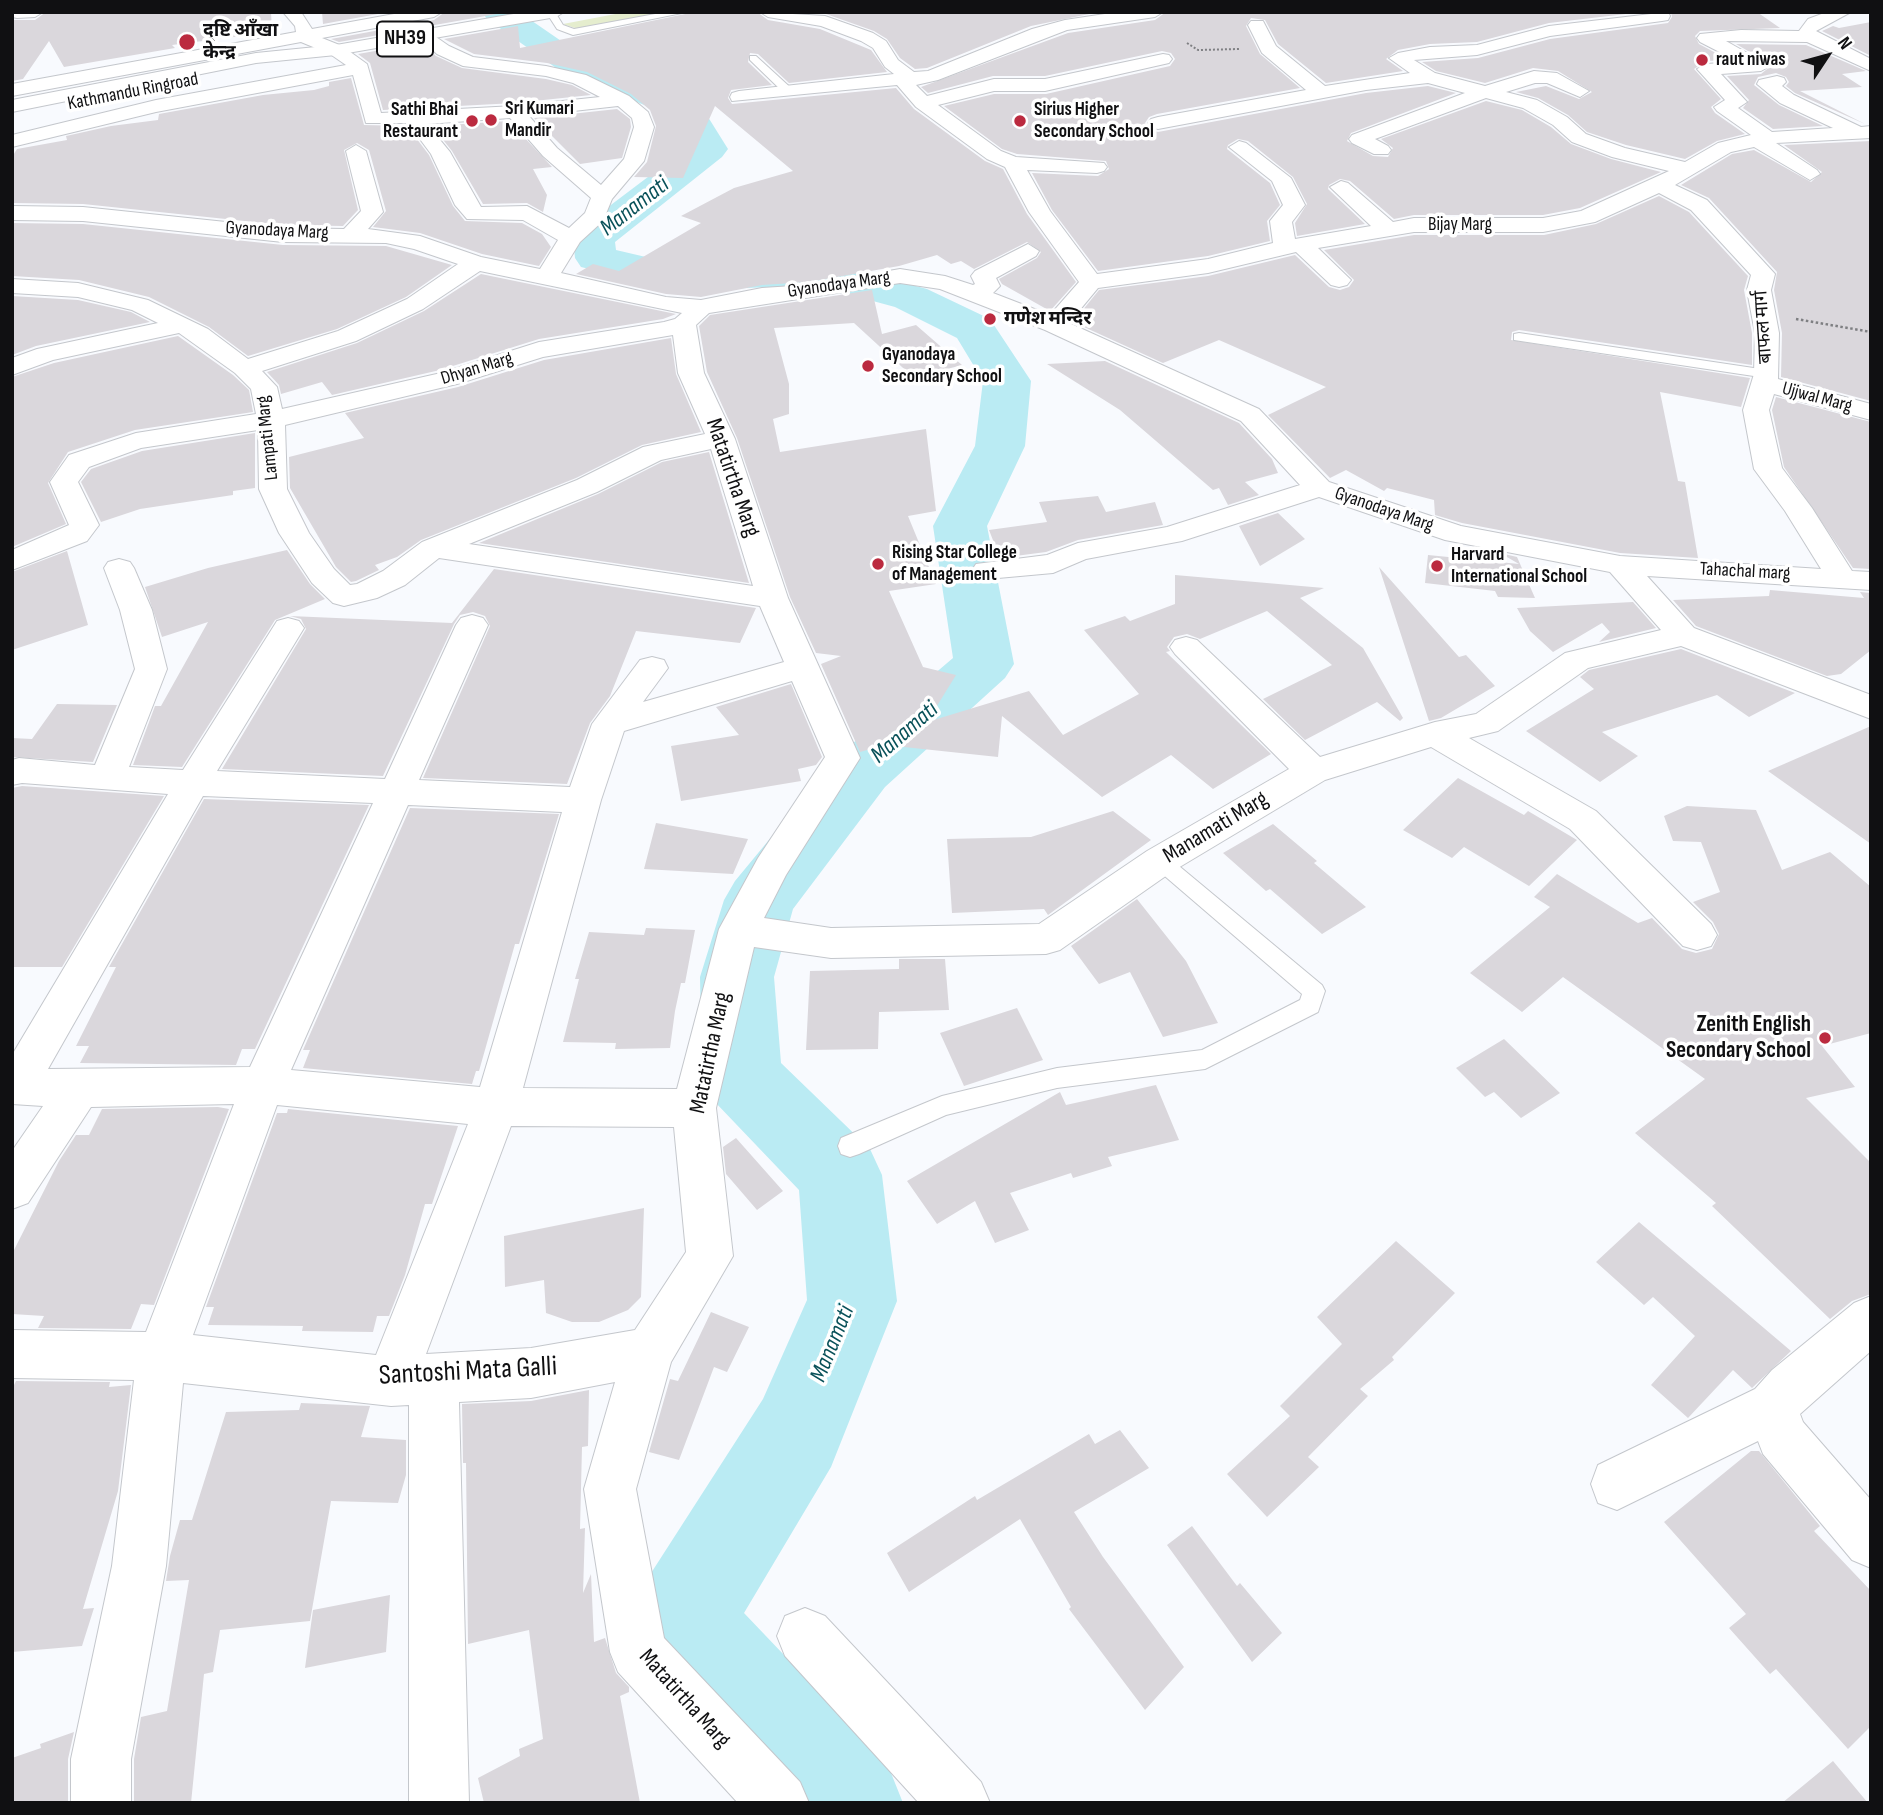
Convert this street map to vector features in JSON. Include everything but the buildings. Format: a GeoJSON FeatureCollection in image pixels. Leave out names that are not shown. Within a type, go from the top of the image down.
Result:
{"type":"FeatureCollection","features":[{"type":"Feature","properties":{"kind":"main road"},"geometry":{"type":"LineString","coordinates":[[291,12],[303,25],[305,37]]}},
{"type":"Feature","properties":{"kind":"main road"},"geometry":{"type":"LineString","coordinates":[[12,90],[434,12]]}},
{"type":"Feature","properties":{"kind":"main road"},"geometry":{"type":"LineString","coordinates":[[768,12],[825,21],[858,32],[880,45],[891,63],[911,79]]}},
{"type":"Feature","properties":{"kind":"main road"},"geometry":{"type":"LineString","coordinates":[[739,97],[911,79],[955,69],[1056,28],[1154,12]]}},
{"type":"Feature","properties":{"kind":"main road"},"geometry":{"type":"LineString","coordinates":[[1810,37],[1807,30],[1814,23],[1843,12],[1864,13]]}},
{"type":"Feature","properties":{"kind":"main road","name":"Kathmandu Ringroad"},"geometry":{"type":"LineString","coordinates":[[12,115],[336,50],[551,13]]}},
{"type":"Feature","properties":{"kind":"main road"},"geometry":{"type":"LineString","coordinates":[[1428,77],[1398,58],[1403,54],[1430,51],[1477,50],[1549,31],[1663,17]]}},
{"type":"Feature","properties":{"kind":"main road"},"geometry":{"type":"LineString","coordinates":[[1257,25],[1268,49],[1322,93]]}},
{"type":"Feature","properties":{"kind":"main road"},"geometry":{"type":"LineString","coordinates":[[426,35],[454,57],[579,79],[622,100],[641,116],[644,127],[634,161],[602,197],[596,216],[571,237],[546,278]]}},
{"type":"Feature","properties":{"kind":"main road"},"geometry":{"type":"LineString","coordinates":[[1810,174],[1724,107],[1737,102],[1706,69],[1761,66],[1700,35],[1810,37],[1871,66]]}},
{"type":"Feature","properties":{"kind":"main road"},"geometry":{"type":"LineString","coordinates":[[305,37],[336,50],[361,68],[373,119],[460,112],[515,112],[622,100]]}},
{"type":"Feature","properties":{"kind":"main road","name":"Kathmandu Ringroad"},"geometry":{"type":"LineString","coordinates":[[12,106],[256,58],[336,50]]}},
{"type":"Feature","properties":{"kind":"main road"},"geometry":{"type":"LineString","coordinates":[[923,103],[994,85],[1045,85],[1163,59]]}},
{"type":"Feature","properties":{"kind":"main road"},"geometry":{"type":"LineString","coordinates":[[12,141],[156,106],[361,68]]}},
{"type":"Feature","properties":{"kind":"main road"},"geometry":{"type":"LineString","coordinates":[[1381,150],[1359,139],[1413,116],[1489,91],[1542,76],[1580,91]]}},
{"type":"Feature","properties":{"kind":"main road"},"geometry":{"type":"LineString","coordinates":[[1158,122],[1366,84],[1428,77],[1530,104],[1560,121],[1579,138],[1619,153],[1685,168]]}},
{"type":"Feature","properties":{"kind":"main road"},"geometry":{"type":"LineString","coordinates":[[911,79],[906,85],[923,103],[995,155],[1013,163],[1097,167]]}},
{"type":"Feature","properties":{"kind":"main road"},"geometry":{"type":"LineString","coordinates":[[1777,82],[1766,84],[1787,99],[1865,132]]}},
{"type":"Feature","properties":{"kind":"main road"},"geometry":{"type":"LineString","coordinates":[[515,112],[550,152],[602,197]]}},
{"type":"Feature","properties":{"kind":"main road"},"geometry":{"type":"LineString","coordinates":[[421,117],[417,124],[440,152],[466,205],[475,214],[527,212],[571,237]]}},
{"type":"Feature","properties":{"kind":"main road","name":"Bijay Marg"},"geometry":{"type":"LineString","coordinates":[[1091,282],[1208,266],[1293,246],[1414,225],[1543,225],[1587,217],[1659,185],[1725,147],[1762,139],[1865,132]]}},
{"type":"Feature","properties":{"kind":"main road"},"geometry":{"type":"LineString","coordinates":[[1239,146],[1281,178],[1294,205],[1281,221],[1293,246],[1339,280]]}},
{"type":"Feature","properties":{"kind":"main road"},"geometry":{"type":"LineString","coordinates":[[351,235],[372,212],[356,151]]}},
{"type":"Feature","properties":{"kind":"main road"},"geometry":{"type":"LineString","coordinates":[[1013,163],[1040,212],[1091,282],[1055,325]]}},
{"type":"Feature","properties":{"kind":"main road","name":"बाफल मार्ग"},"geometry":{"type":"LineString","coordinates":[[1659,185],[1699,205],[1763,274],[1759,290],[1767,334],[1765,379],[1756,411],[1768,469],[1856,579]]}},
{"type":"Feature","properties":{"kind":"main road"},"geometry":{"type":"LineString","coordinates":[[1341,187],[1389,230]]}},
{"type":"Feature","properties":{"kind":"main road","name":"Gyanodaya Marg"},"geometry":{"type":"LineString","coordinates":[[12,213],[83,214],[283,234],[351,235],[406,240],[476,263],[622,292],[693,315],[762,295],[810,292],[900,276],[945,283],[1055,325],[1250,415],[1319,488],[1455,534],[1620,565]]}},
{"type":"Feature","properties":{"kind":"main road"},"geometry":{"type":"LineString","coordinates":[[975,294],[988,286],[982,276],[1028,251]]}},
{"type":"Feature","properties":{"kind":"main road"},"geometry":{"type":"LineString","coordinates":[[244,368],[347,336],[415,304],[476,263]]}},
{"type":"Feature","properties":{"kind":"main road","name":"Lampati Marg"},"geometry":{"type":"LineString","coordinates":[[12,286],[78,290],[140,305],[199,334],[244,368],[264,387],[271,419],[273,489],[294,533],[323,576],[344,596],[366,591],[394,578],[433,548]]}},
{"type":"Feature","properties":{"kind":"main road","name":"Dhyan Marg"},"geometry":{"type":"LineString","coordinates":[[12,561],[77,535],[84,524],[64,482],[79,461],[136,441],[271,419],[448,379],[539,350],[667,329],[693,315]]}},
{"type":"Feature","properties":{"kind":"main road","name":"Matatirtha Marg"},"geometry":{"type":"LineString","coordinates":[[693,315],[691,373],[722,439],[772,598],[843,758],[771,868],[739,929],[694,1108],[710,1256],[649,1352],[610,1489],[638,1652],[779,1803]]}},
{"type":"Feature","properties":{"kind":"main road"},"geometry":{"type":"LineString","coordinates":[[12,367],[46,354],[179,326]]}},
{"type":"Feature","properties":{"kind":"main road","name":"Ujjwal Marg"},"geometry":{"type":"LineString","coordinates":[[1765,379],[1871,412]]}},
{"type":"Feature","properties":{"kind":"main road"},"geometry":{"type":"LineString","coordinates":[[433,548],[587,486],[653,453],[722,439]]}},
{"type":"Feature","properties":{"kind":"main road"},"geometry":{"type":"LineString","coordinates":[[988,570],[1053,564],[1078,552],[1172,535],[1319,488]]}},
{"type":"Feature","properties":{"kind":"main road"},"geometry":{"type":"LineString","coordinates":[[433,548],[772,598]]}},
{"type":"Feature","properties":{"kind":"main road"},"geometry":{"type":"LineString","coordinates":[[1620,565],[1683,635],[1871,708]]}},
{"type":"Feature","properties":{"kind":"main road","name":"Tahachal marg"},"geometry":{"type":"LineString","coordinates":[[1620,565],[1856,579]]}},
{"type":"Feature","properties":{"kind":"main road"},"geometry":{"type":"LineString","coordinates":[[107,779],[151,669],[136,610],[119,568]]}},
{"type":"Feature","properties":{"kind":"main road"},"geometry":{"type":"LineString","coordinates":[[101,1803],[102,1759],[139,1566],[161,1356],[263,1085],[472,625]]}},
{"type":"Feature","properties":{"kind":"main road"},"geometry":{"type":"LineString","coordinates":[[288,628],[193,782],[14,1086],[79,1089],[263,1085],[371,1098],[496,1107],[694,1108]]}},
{"type":"Feature","properties":{"kind":"main road","name":"Manamati Marg"},"geometry":{"type":"LineString","coordinates":[[739,929],[831,943],[1045,939],[1160,861],[1313,771],[1435,734],[1486,723],[1577,660],[1683,635]]}},
{"type":"Feature","properties":{"kind":"main road"},"geometry":{"type":"LineString","coordinates":[[1186,646],[1313,771]]}},
{"type":"Feature","properties":{"kind":"main road"},"geometry":{"type":"LineString","coordinates":[[609,724],[803,667]]}},
{"type":"Feature","properties":{"kind":"main road"},"geometry":{"type":"LineString","coordinates":[[439,1803],[413,1380],[496,1107],[583,800],[609,724],[652,668]]}},
{"type":"Feature","properties":{"kind":"main road"},"geometry":{"type":"LineString","coordinates":[[1435,734],[1583,820],[1698,935]]}},
{"type":"Feature","properties":{"kind":"main road"},"geometry":{"type":"LineString","coordinates":[[12,772],[41,771],[107,779],[583,800]]}},
{"type":"Feature","properties":{"kind":"main road"},"geometry":{"type":"LineString","coordinates":[[12,1189],[79,1089]]}},
{"type":"Feature","properties":{"kind":"main road"},"geometry":{"type":"LineString","coordinates":[[1616,1484],[1773,1407],[1790,1388],[1871,1319]]}},
{"type":"Feature","properties":{"kind":"main road","name":"Santoshi Mata Galli"},"geometry":{"type":"LineString","coordinates":[[12,1354],[161,1356],[413,1380],[531,1373],[649,1352]]}},
{"type":"Feature","properties":{"kind":"main road"},"geometry":{"type":"LineString","coordinates":[[1773,1407],[1782,1436],[1871,1541]]}},
{"type":"Feature","properties":{"kind":"main road"},"geometry":{"type":"LineString","coordinates":[[805,1636],[960,1803]]}},
{"type":"Feature","properties":{"kind":"lane"},"geometry":{"type":"LineString","coordinates":[[551,13],[560,27],[573,32],[682,12]]}},
{"type":"Feature","properties":{"kind":"lane"},"geometry":{"type":"LineString","coordinates":[[753,58],[788,91]]}},
{"type":"Feature","properties":{"kind":"lane"},"geometry":{"type":"LineString","coordinates":[[1519,337],[1765,379]]}},
{"type":"Feature","properties":{"kind":"lane"},"geometry":{"type":"LineString","coordinates":[[850,1146],[942,1106],[1057,1078],[1205,1059],[1310,1006],[1314,991],[1160,861]]}},
{"type":"Feature","properties":{"kind":"path"},"geometry":{"type":"LineString","coordinates":[[1183,40],[1198,50],[1268,49]]}},
{"type":"Feature","properties":{"kind":"path"},"geometry":{"type":"LineString","coordinates":[[1764,314],[1871,331]]}},
{"type":"Feature","properties":{"kind":"green space"},"geometry":{"type":"Polygon","coordinates":[[[626,12],[670,12],[578,29],[563,24],[626,12]]]}},
{"type":"Feature","properties":{"kind":"waterway","name":"Manamati"},"geometry":{"type":"LineString","coordinates":[[498,12],[571,63],[685,109],[709,149],[594,238],[596,258],[680,278],[815,272],[911,298],[974,329],[1007,381],[1000,446],[960,526],[984,664],[862,771],[760,900],[737,977],[742,1077],[840,1175],[852,1301],[797,1433],[681,1621],[847,1803]]}},
{"type":"Feature","properties":{"kind":"place","name":"द्ष्टि आँखा केन्द्र"},"geometry":{"type":"Point","coordinates":[187,42]}},
{"type":"Feature","properties":{"kind":"place","name":"raut niwas"},"geometry":{"type":"Point","coordinates":[1702,60]}},
{"type":"Feature","properties":{"kind":"place","name":"Sri Kumari Mandir"},"geometry":{"type":"Point","coordinates":[491,120]}},
{"type":"Feature","properties":{"kind":"place","name":"Sathi Bhai Restaurant"},"geometry":{"type":"Point","coordinates":[472,121]}},
{"type":"Feature","properties":{"kind":"place","name":"Sirius Higher Secondary School"},"geometry":{"type":"Point","coordinates":[1020,121]}},
{"type":"Feature","properties":{"kind":"place","name":"गणेश मन्दिर"},"geometry":{"type":"Point","coordinates":[990,319]}},
{"type":"Feature","properties":{"kind":"place","name":"Gyanodaya Secondary School"},"geometry":{"type":"Point","coordinates":[868,366]}},
{"type":"Feature","properties":{"kind":"place","name":"Rising Star College of Management"},"geometry":{"type":"Point","coordinates":[878,564]}},
{"type":"Feature","properties":{"kind":"place","name":"Harvard International School"},"geometry":{"type":"Point","coordinates":[1437,566]}},
{"type":"Feature","properties":{"kind":"place","name":"Zenith English Secondary School"},"geometry":{"type":"Point","coordinates":[1825,1038]}}]}
